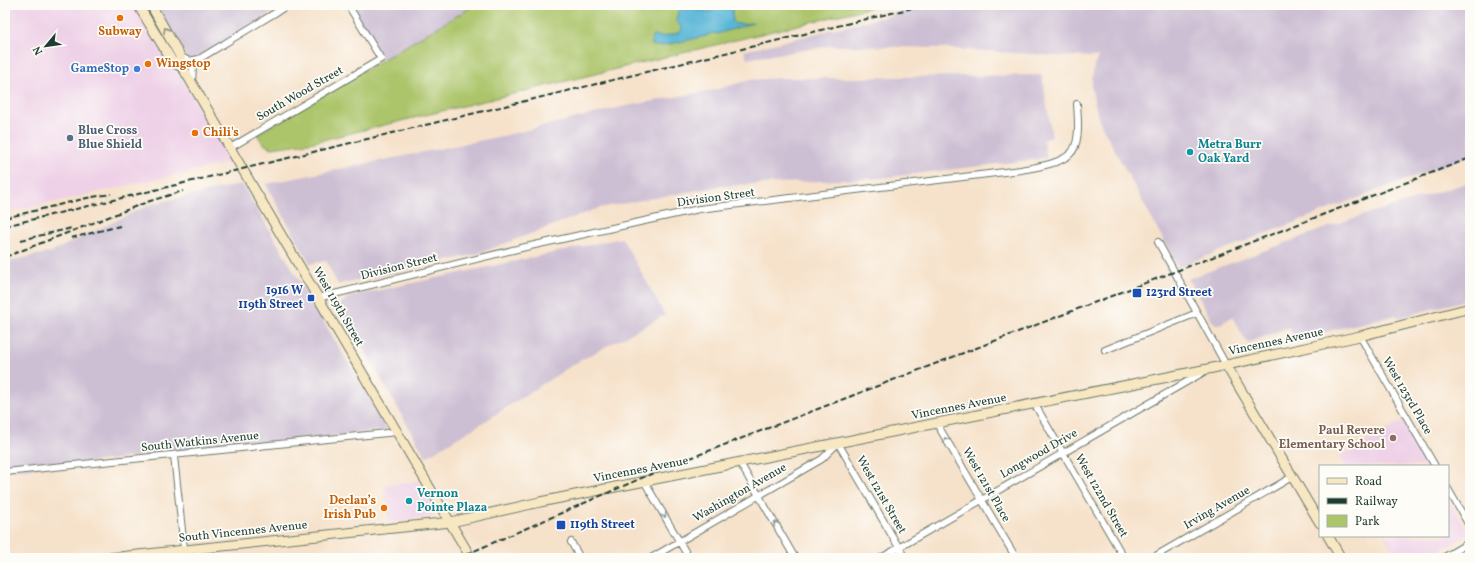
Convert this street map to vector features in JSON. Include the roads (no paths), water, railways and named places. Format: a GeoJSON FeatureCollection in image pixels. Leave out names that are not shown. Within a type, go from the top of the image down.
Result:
{"type":"FeatureCollection","features":[{"type":"Feature","properties":{"kind":"main road","name":"West 119th Street"},"geometry":{"type":"LineString","coordinates":[[138,5],[172,61],[183,68]]}},
{"type":"Feature","properties":{"kind":"main road","name":"West 119th Street"},"geometry":{"type":"LineString","coordinates":[[151,5],[180,56],[183,68],[472,558]]}},
{"type":"Feature","properties":{"kind":"main road","name":"Vincennes Avenue"},"geometry":{"type":"LineString","coordinates":[[450,522],[533,503],[838,444],[1034,403],[1208,369],[1469,311]]}},
{"type":"Feature","properties":{"kind":"main road"},"geometry":{"type":"LineString","coordinates":[[1226,365],[1319,521]]}},
{"type":"Feature","properties":{"kind":"main road","name":"South Vincennes Avenue"},"geometry":{"type":"LineString","coordinates":[[109,558],[185,554],[450,522]]}},
{"type":"Feature","properties":{"kind":"main road"},"geometry":{"type":"LineString","coordinates":[[1329,537],[1340,558]]}},
{"type":"Feature","properties":{"kind":"street"},"geometry":{"type":"LineString","coordinates":[[180,56],[190,61],[199,58],[288,5]]}},
{"type":"Feature","properties":{"kind":"street","name":"South Wood Street"},"geometry":{"type":"LineString","coordinates":[[230,148],[380,59],[348,5]]}},
{"type":"Feature","properties":{"kind":"street"},"geometry":{"type":"LineString","coordinates":[[192,83],[193,66],[199,58]]}},
{"type":"Feature","properties":{"kind":"street","name":"Division Street"},"geometry":{"type":"LineString","coordinates":[[318,298],[521,248],[699,209],[1021,170],[1053,163],[1070,155],[1076,142],[1078,118],[1077,104]]}},
{"type":"Feature","properties":{"kind":"street"},"geometry":{"type":"LineString","coordinates":[[1158,242],[1226,365]]}},
{"type":"Feature","properties":{"kind":"street"},"geometry":{"type":"LineString","coordinates":[[1106,350],[1197,313]]}},
{"type":"Feature","properties":{"kind":"street","name":"West 123rd Place"},"geometry":{"type":"LineString","coordinates":[[1360,336],[1434,465]]}},
{"type":"Feature","properties":{"kind":"street","name":"Longwood Drive"},"geometry":{"type":"LineString","coordinates":[[881,558],[1208,369]]}},
{"type":"Feature","properties":{"kind":"street","name":"West 122nd Street"},"geometry":{"type":"LineString","coordinates":[[1034,403],[1124,558]]}},
{"type":"Feature","properties":{"kind":"street","name":"West 121st Place"},"geometry":{"type":"LineString","coordinates":[[937,424],[1016,558]]}},
{"type":"Feature","properties":{"kind":"street","name":"South Watkins Avenue"},"geometry":{"type":"LineString","coordinates":[[5,472],[174,456],[397,432]]}},
{"type":"Feature","properties":{"kind":"street","name":"Washington Avenue"},"geometry":{"type":"LineString","coordinates":[[651,558],[822,459],[838,444]]}},
{"type":"Feature","properties":{"kind":"street","name":"West 121st Street"},"geometry":{"type":"LineString","coordinates":[[838,444],[905,558]]}},
{"type":"Feature","properties":{"kind":"street"},"geometry":{"type":"LineString","coordinates":[[174,456],[185,554]]}},
{"type":"Feature","properties":{"kind":"street"},"geometry":{"type":"LineString","coordinates":[[740,463],[795,558]]}},
{"type":"Feature","properties":{"kind":"street","name":"Irving Avenue"},"geometry":{"type":"LineString","coordinates":[[1152,558],[1292,477]]}},
{"type":"Feature","properties":{"kind":"street"},"geometry":{"type":"LineString","coordinates":[[644,481],[689,558]]}},
{"type":"Feature","properties":{"kind":"street"},"geometry":{"type":"LineString","coordinates":[[1449,491],[1470,527]]}},
{"type":"Feature","properties":{"kind":"street"},"geometry":{"type":"LineString","coordinates":[[571,542],[580,558]]}},
{"type":"Feature","properties":{"kind":"street"},"geometry":{"type":"LineString","coordinates":[[1443,558],[1470,542]]}},
{"type":"Feature","properties":{"kind":"water"},"geometry":{"type":"Polygon","coordinates":[[[692,5],[697,10],[700,9],[710,12],[712,9],[710,5],[732,5],[734,8],[732,9],[733,22],[736,24],[753,23],[717,34],[712,33],[706,36],[662,46],[653,46],[651,42],[653,35],[662,37],[675,34],[682,30],[676,21],[678,11],[682,7],[692,5]]]}},
{"type":"Feature","properties":{"kind":"railway"},"geometry":{"type":"LineString","coordinates":[[5,226],[925,5]]}},
{"type":"Feature","properties":{"kind":"railway"},"geometry":{"type":"LineString","coordinates":[[458,558],[667,467],[1470,158]]}},
{"type":"Feature","properties":{"kind":"railway"},"geometry":{"type":"LineString","coordinates":[[5,257],[147,202],[183,191]]}},
{"type":"Feature","properties":{"kind":"railway"},"geometry":{"type":"LineString","coordinates":[[5,218],[87,198],[111,194]]}},
{"type":"Feature","properties":{"kind":"railway"},"geometry":{"type":"LineString","coordinates":[[71,238],[120,226]]}},
{"type":"Feature","properties":{"kind":"railway"},"geometry":{"type":"LineString","coordinates":[[21,240],[72,228]]}},
{"type":"Feature","properties":{"kind":"place","name":"Subway"},"geometry":{"type":"Point","coordinates":[120,18]}},
{"type":"Feature","properties":{"kind":"place","name":"Wingstop"},"geometry":{"type":"Point","coordinates":[148,64]}},
{"type":"Feature","properties":{"kind":"place","name":"GameStop"},"geometry":{"type":"Point","coordinates":[137,69]}},
{"type":"Feature","properties":{"kind":"place","name":"Chili's"},"geometry":{"type":"Point","coordinates":[195,133]}},
{"type":"Feature","properties":{"kind":"place","name":"Blue Cross Blue Shield"},"geometry":{"type":"Point","coordinates":[70,138]}},
{"type":"Feature","properties":{"kind":"place","name":"Metra Burr Oak Yard"},"geometry":{"type":"Point","coordinates":[1190,152]}},
{"type":"Feature","properties":{"kind":"place","name":"123rd Street"},"geometry":{"type":"Point","coordinates":[1137,293]}},
{"type":"Feature","properties":{"kind":"place","name":"1916 W 119th Street"},"geometry":{"type":"Point","coordinates":[311,298]}},
{"type":"Feature","properties":{"kind":"place","name":"Paul Revere Elementary School"},"geometry":{"type":"Point","coordinates":[1393,438]}},
{"type":"Feature","properties":{"kind":"place","name":"Vernon Pointe Plaza"},"geometry":{"type":"Point","coordinates":[409,501]}},
{"type":"Feature","properties":{"kind":"place","name":"Declan’s Irish Pub"},"geometry":{"type":"Point","coordinates":[384,508]}},
{"type":"Feature","properties":{"kind":"place","name":"119th Street"},"geometry":{"type":"Point","coordinates":[561,525]}}]}
